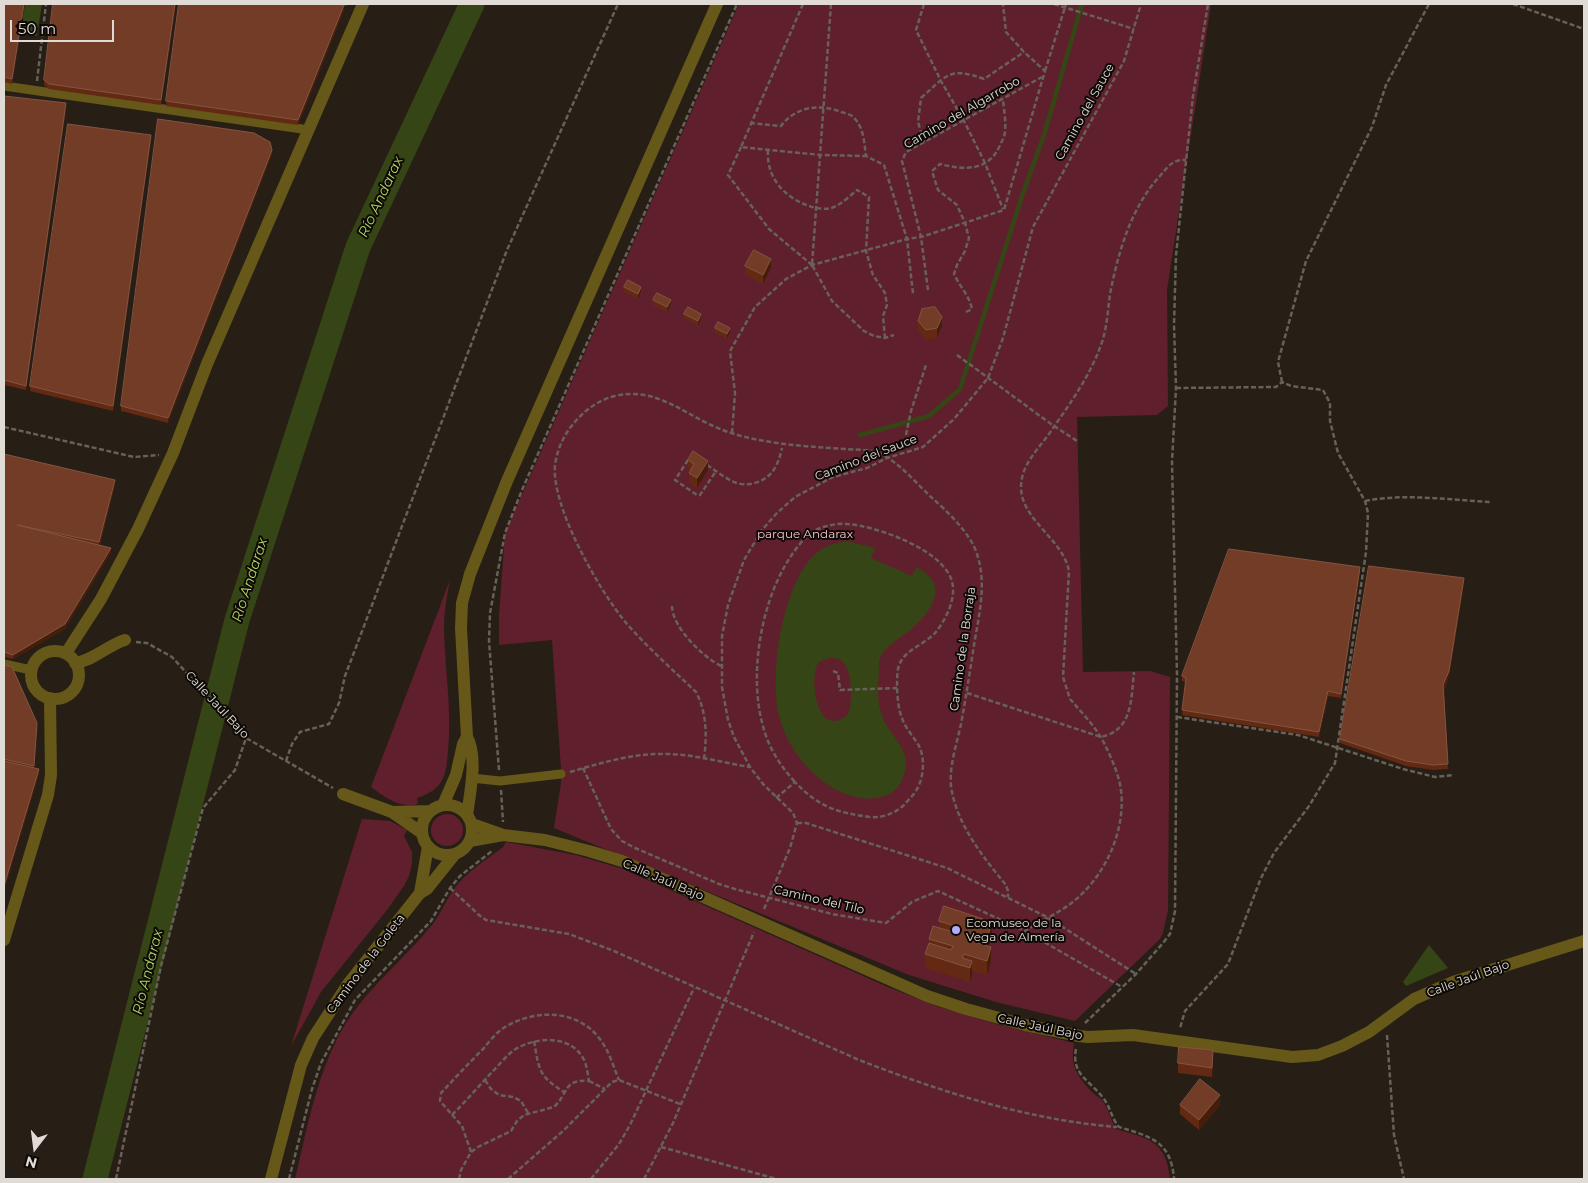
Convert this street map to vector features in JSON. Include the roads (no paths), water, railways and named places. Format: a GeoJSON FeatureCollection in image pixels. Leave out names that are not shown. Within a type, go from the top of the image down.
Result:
{"type":"FeatureCollection","features":[{"type":"Feature","properties":{"kind":"street"},"geometry":{"type":"LineString","coordinates":[[64,653],[68,650],[101,599],[138,529],[173,453],[208,364],[364,4]]}},
{"type":"Feature","properties":{"kind":"street"},"geometry":{"type":"LineString","coordinates":[[343,794],[392,812],[422,833],[428,846],[436,852],[445,855],[455,854],[464,849],[470,841],[472,832],[470,819],[472,745],[467,737],[460,628],[462,603],[470,574],[507,481],[717,4]]}},
{"type":"Feature","properties":{"kind":"street"},"geometry":{"type":"LineString","coordinates":[[75,663],[125,640]]}},
{"type":"Feature","properties":{"kind":"street"},"geometry":{"type":"LineString","coordinates":[[57,651],[64,653],[75,663],[78,678],[72,692],[65,696],[50,698],[42,696],[37,691],[31,677],[31,670],[38,658],[44,654],[57,651]]}},
{"type":"Feature","properties":{"kind":"street"},"geometry":{"type":"LineString","coordinates":[[4,940],[48,795],[51,776],[50,698]]}},
{"type":"Feature","properties":{"kind":"street"},"geometry":{"type":"LineString","coordinates":[[443,805],[456,775],[463,744],[467,737]]}},
{"type":"Feature","properties":{"kind":"street"},"geometry":{"type":"LineString","coordinates":[[392,812],[430,811],[443,805],[452,805],[460,809],[470,819]]}},
{"type":"Feature","properties":{"kind":"street"},"geometry":{"type":"LineString","coordinates":[[422,833],[424,821],[430,811]]}},
{"type":"Feature","properties":{"kind":"street","name":"Calle Jaúl Bajo"},"geometry":{"type":"LineString","coordinates":[[470,819],[501,836]]}},
{"type":"Feature","properties":{"kind":"street","name":"Calle Jaúl Bajo"},"geometry":{"type":"LineString","coordinates":[[470,841],[501,836],[545,840],[622,861],[927,996],[1017,1023],[1079,1036],[1132,1035],[1292,1057],[1318,1055],[1342,1046],[1369,1032],[1414,1000],[1453,982],[1584,941]]}},
{"type":"Feature","properties":{"kind":"street","name":"Camino de la Goleta"},"geometry":{"type":"LineString","coordinates":[[420,893],[428,846]]}},
{"type":"Feature","properties":{"kind":"street","name":"Camino de la Goleta"},"geometry":{"type":"LineString","coordinates":[[271,1179],[301,1065],[313,1038],[348,984],[420,893],[427,888],[455,854]]}},
{"type":"Feature","properties":{"kind":"lane"},"geometry":{"type":"LineString","coordinates":[[4,86],[309,130]]}},
{"type":"Feature","properties":{"kind":"lane"},"geometry":{"type":"LineString","coordinates":[[4,664],[31,670]]}},
{"type":"Feature","properties":{"kind":"lane"},"geometry":{"type":"LineString","coordinates":[[471,778],[500,781],[561,774]]}},
{"type":"Feature","properties":{"kind":"waterway","name":"Río Andarax"},"geometry":{"type":"LineString","coordinates":[[95,1179],[237,620],[358,247],[472,4]]}},
{"type":"Feature","properties":{"kind":"waterway"},"geometry":{"type":"LineString","coordinates":[[860,435],[929,416],[960,389],[1022,196],[1044,135],[1082,4]]}},
{"type":"Feature","properties":{"kind":"place","name":"Ecomuseo de la Vega de Almería"},"geometry":{"type":"Point","coordinates":[956,930]}},
{"type":"Feature","properties":{"kind":"park label","name":"parque Andarax"},"geometry":{"type":"Point","coordinates":[805,534]}}]}
